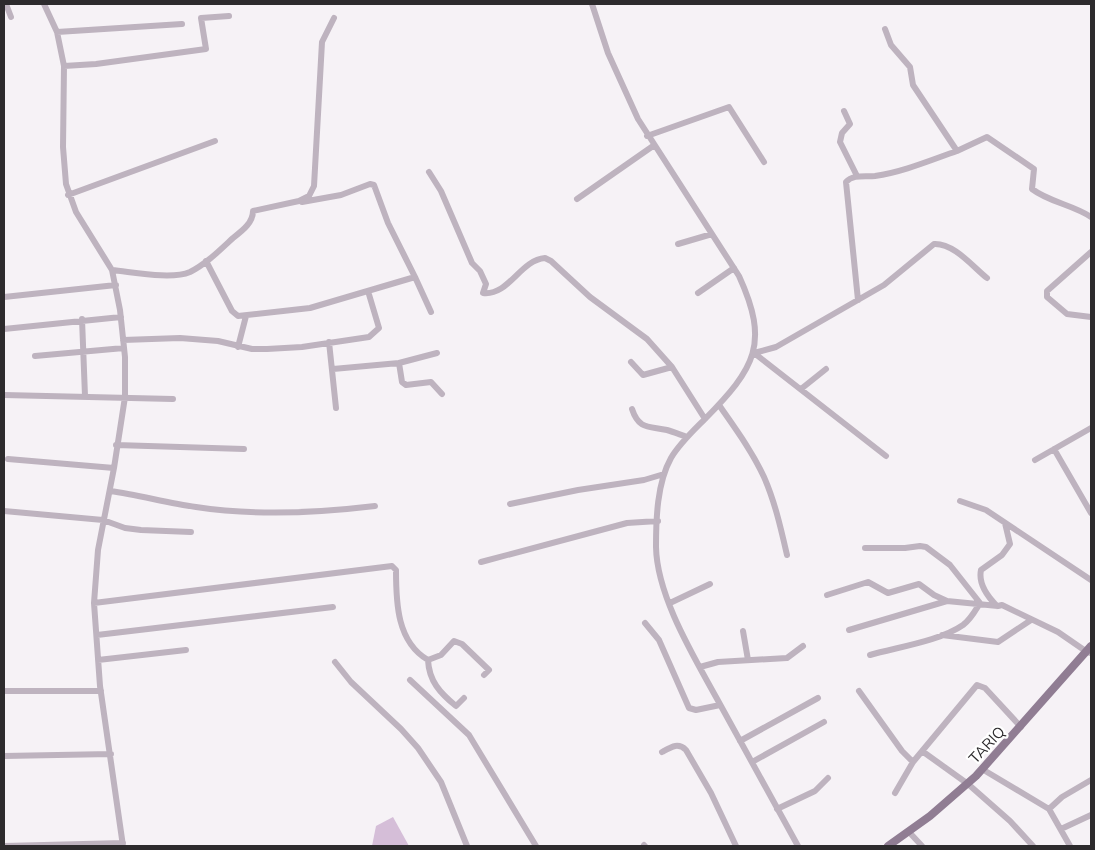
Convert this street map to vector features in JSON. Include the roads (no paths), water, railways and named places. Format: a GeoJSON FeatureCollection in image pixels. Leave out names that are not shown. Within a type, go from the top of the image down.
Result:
{"type":"FeatureCollection","features":[{"type":"Feature","properties":{"kind":"main road","name":"TARIQ"},"geometry":{"type":"LineString","coordinates":[[888,846],[909,832],[968,784],[1090,651]]}},
{"type":"Feature","properties":{"kind":"street"},"geometry":{"type":"LineString","coordinates":[[6,4],[11,17]]}},
{"type":"Feature","properties":{"kind":"street"},"geometry":{"type":"LineString","coordinates":[[4,846],[123,845],[101,691],[94,603],[96,567],[103,520],[110,491],[125,397],[124,348],[121,317],[112,270],[76,212],[68,195],[64,160],[64,66],[56,32],[44,4]]}},
{"type":"Feature","properties":{"kind":"street"},"geometry":{"type":"LineString","coordinates":[[592,4],[608,53],[647,136],[734,268],[750,304],[755,336],[754,353],[744,376],[719,405],[687,437],[671,458],[664,474],[656,548],[662,578],[681,632],[798,846]]}},
{"type":"Feature","properties":{"kind":"street"},"geometry":{"type":"LineString","coordinates":[[64,66],[96,64],[206,49],[201,18],[229,16]]}},
{"type":"Feature","properties":{"kind":"street"},"geometry":{"type":"LineString","coordinates":[[112,270],[177,275],[190,272],[242,230],[253,217],[254,212],[309,196],[314,186],[322,42],[334,18]]}},
{"type":"Feature","properties":{"kind":"street"},"geometry":{"type":"LineString","coordinates":[[56,32],[182,24]]}},
{"type":"Feature","properties":{"kind":"street"},"geometry":{"type":"LineString","coordinates":[[884,29],[891,45],[910,67],[913,85],[957,151]]}},
{"type":"Feature","properties":{"kind":"street"},"geometry":{"type":"LineString","coordinates":[[647,136],[729,107],[764,162]]}},
{"type":"Feature","properties":{"kind":"street"},"geometry":{"type":"LineString","coordinates":[[844,110],[850,124],[842,133],[840,142],[857,176]]}},
{"type":"Feature","properties":{"kind":"street"},"geometry":{"type":"LineString","coordinates":[[858,300],[845,188],[849,178],[891,172],[957,151],[981,138],[992,140],[1034,169],[1032,189],[1038,194],[1064,203],[1091,218]]}},
{"type":"Feature","properties":{"kind":"street"},"geometry":{"type":"LineString","coordinates":[[68,195],[215,141]]}},
{"type":"Feature","properties":{"kind":"street"},"geometry":{"type":"LineString","coordinates":[[577,199],[653,146]]}},
{"type":"Feature","properties":{"kind":"street"},"geometry":{"type":"LineString","coordinates":[[429,172],[441,191],[472,263],[483,277],[486,284],[483,293],[500,289],[534,261],[546,258],[590,297],[647,339],[672,367],[705,419]]}},
{"type":"Feature","properties":{"kind":"street"},"geometry":{"type":"LineString","coordinates":[[253,217],[272,208],[341,195],[372,184],[384,208],[388,223],[431,312]]}},
{"type":"Feature","properties":{"kind":"street"},"geometry":{"type":"LineString","coordinates":[[678,244],[712,234]]}},
{"type":"Feature","properties":{"kind":"street"},"geometry":{"type":"LineString","coordinates":[[754,353],[776,347],[884,286],[934,244],[940,244],[958,253],[987,278]]}},
{"type":"Feature","properties":{"kind":"street"},"geometry":{"type":"LineString","coordinates":[[1091,252],[1047,291],[1047,297],[1067,314],[1091,317]]}},
{"type":"Feature","properties":{"kind":"street"},"geometry":{"type":"LineString","coordinates":[[206,261],[232,311],[238,316],[310,308],[415,277]]}},
{"type":"Feature","properties":{"kind":"street"},"geometry":{"type":"LineString","coordinates":[[698,293],[734,268]]}},
{"type":"Feature","properties":{"kind":"street"},"geometry":{"type":"LineString","coordinates":[[4,297],[116,285]]}},
{"type":"Feature","properties":{"kind":"street"},"geometry":{"type":"LineString","coordinates":[[123,340],[180,338],[218,341],[238,347],[267,349],[369,336],[377,332],[378,322],[368,291]]}},
{"type":"Feature","properties":{"kind":"street"},"geometry":{"type":"LineString","coordinates":[[238,347],[246,316]]}},
{"type":"Feature","properties":{"kind":"street"},"geometry":{"type":"LineString","coordinates":[[4,329],[121,317]]}},
{"type":"Feature","properties":{"kind":"street"},"geometry":{"type":"LineString","coordinates":[[82,320],[85,396]]}},
{"type":"Feature","properties":{"kind":"street"},"geometry":{"type":"LineString","coordinates":[[329,342],[336,408]]}},
{"type":"Feature","properties":{"kind":"street"},"geometry":{"type":"LineString","coordinates":[[35,356],[124,348]]}},
{"type":"Feature","properties":{"kind":"street"},"geometry":{"type":"LineString","coordinates":[[333,369],[399,363],[437,353]]}},
{"type":"Feature","properties":{"kind":"street"},"geometry":{"type":"LineString","coordinates":[[754,353],[886,456]]}},
{"type":"Feature","properties":{"kind":"street"},"geometry":{"type":"LineString","coordinates":[[631,362],[643,375],[672,367]]}},
{"type":"Feature","properties":{"kind":"street"},"geometry":{"type":"LineString","coordinates":[[399,363],[402,382],[406,385],[431,382],[442,394]]}},
{"type":"Feature","properties":{"kind":"street"},"geometry":{"type":"LineString","coordinates":[[801,389],[826,369]]}},
{"type":"Feature","properties":{"kind":"street"},"geometry":{"type":"LineString","coordinates":[[4,395],[173,399]]}},
{"type":"Feature","properties":{"kind":"street"},"geometry":{"type":"LineString","coordinates":[[719,405],[742,438],[764,477],[779,518],[787,555]]}},
{"type":"Feature","properties":{"kind":"street"},"geometry":{"type":"LineString","coordinates":[[632,409],[636,420],[647,428],[668,430],[687,437]]}},
{"type":"Feature","properties":{"kind":"street"},"geometry":{"type":"LineString","coordinates":[[1035,460],[1091,428]]}},
{"type":"Feature","properties":{"kind":"street"},"geometry":{"type":"LineString","coordinates":[[116,445],[244,449]]}},
{"type":"Feature","properties":{"kind":"street"},"geometry":{"type":"LineString","coordinates":[[1054,449],[1091,513]]}},
{"type":"Feature","properties":{"kind":"street"},"geometry":{"type":"LineString","coordinates":[[8,459],[114,468]]}},
{"type":"Feature","properties":{"kind":"street"},"geometry":{"type":"LineString","coordinates":[[510,504],[586,488],[644,480],[664,474]]}},
{"type":"Feature","properties":{"kind":"street"},"geometry":{"type":"LineString","coordinates":[[110,491],[185,506],[232,511],[295,512],[375,506]]}},
{"type":"Feature","properties":{"kind":"street"},"geometry":{"type":"LineString","coordinates":[[960,501],[986,510],[1091,580]]}},
{"type":"Feature","properties":{"kind":"street"},"geometry":{"type":"LineString","coordinates":[[4,512],[103,520],[125,528],[191,532]]}},
{"type":"Feature","properties":{"kind":"street"},"geometry":{"type":"LineString","coordinates":[[481,562],[628,523],[658,521]]}},
{"type":"Feature","properties":{"kind":"street"},"geometry":{"type":"LineString","coordinates":[[998,606],[983,588],[980,575],[981,570],[1002,555],[1010,544],[1005,523]]}},
{"type":"Feature","properties":{"kind":"street"},"geometry":{"type":"LineString","coordinates":[[865,548],[926,547],[950,565],[980,603]]}},
{"type":"Feature","properties":{"kind":"street"},"geometry":{"type":"LineString","coordinates":[[94,603],[392,566],[396,570],[397,606],[401,623],[409,641],[418,654],[428,660]]}},
{"type":"Feature","properties":{"kind":"street"},"geometry":{"type":"LineString","coordinates":[[827,595],[868,582],[888,593],[919,584],[934,596],[947,601],[1002,605],[1058,632],[1090,651]]}},
{"type":"Feature","properties":{"kind":"street"},"geometry":{"type":"LineString","coordinates":[[670,603],[710,584]]}},
{"type":"Feature","properties":{"kind":"street"},"geometry":{"type":"LineString","coordinates":[[849,630],[947,601]]}},
{"type":"Feature","properties":{"kind":"street"},"geometry":{"type":"LineString","coordinates":[[870,655],[941,635],[964,624],[980,603]]}},
{"type":"Feature","properties":{"kind":"street"},"geometry":{"type":"LineString","coordinates":[[97,635],[333,608]]}},
{"type":"Feature","properties":{"kind":"street"},"geometry":{"type":"LineString","coordinates":[[941,635],[998,642],[1031,620]]}},
{"type":"Feature","properties":{"kind":"street"},"geometry":{"type":"LineString","coordinates":[[645,623],[658,640],[689,708],[696,710],[720,705]]}},
{"type":"Feature","properties":{"kind":"street"},"geometry":{"type":"LineString","coordinates":[[743,631],[748,660]]}},
{"type":"Feature","properties":{"kind":"street"},"geometry":{"type":"LineString","coordinates":[[428,660],[440,655],[454,641],[462,644],[489,670],[484,675]]}},
{"type":"Feature","properties":{"kind":"street"},"geometry":{"type":"LineString","coordinates":[[700,667],[718,662],[787,658],[803,646]]}},
{"type":"Feature","properties":{"kind":"street"},"geometry":{"type":"LineString","coordinates":[[98,660],[186,650]]}},
{"type":"Feature","properties":{"kind":"street"},"geometry":{"type":"LineString","coordinates":[[428,660],[429,670],[435,687],[456,706],[464,698]]}},
{"type":"Feature","properties":{"kind":"street"},"geometry":{"type":"LineString","coordinates":[[335,662],[351,682],[401,729],[418,748],[441,782],[467,846]]}},
{"type":"Feature","properties":{"kind":"street"},"geometry":{"type":"LineString","coordinates":[[410,680],[462,728],[474,742],[536,846]]}},
{"type":"Feature","properties":{"kind":"street"},"geometry":{"type":"LineString","coordinates":[[895,793],[922,751],[977,685],[985,688],[1021,727]]}},
{"type":"Feature","properties":{"kind":"street"},"geometry":{"type":"LineString","coordinates":[[4,691],[101,691]]}},
{"type":"Feature","properties":{"kind":"street"},"geometry":{"type":"LineString","coordinates":[[859,691],[902,751],[914,762]]}},
{"type":"Feature","properties":{"kind":"street"},"geometry":{"type":"LineString","coordinates":[[740,741],[818,698]]}},
{"type":"Feature","properties":{"kind":"street"},"geometry":{"type":"LineString","coordinates":[[752,762],[824,722]]}},
{"type":"Feature","properties":{"kind":"street"},"geometry":{"type":"LineString","coordinates":[[662,752],[675,745],[681,745],[686,750],[711,793],[736,846]]}},
{"type":"Feature","properties":{"kind":"street"},"geometry":{"type":"LineString","coordinates":[[922,751],[968,784],[1033,846]]}},
{"type":"Feature","properties":{"kind":"street"},"geometry":{"type":"LineString","coordinates":[[4,756],[111,754]]}},
{"type":"Feature","properties":{"kind":"street"},"geometry":{"type":"LineString","coordinates":[[982,769],[1049,809],[1070,846]]}},
{"type":"Feature","properties":{"kind":"street"},"geometry":{"type":"LineString","coordinates":[[777,809],[815,791],[828,778]]}},
{"type":"Feature","properties":{"kind":"street"},"geometry":{"type":"LineString","coordinates":[[1049,809],[1062,797],[1091,780]]}},
{"type":"Feature","properties":{"kind":"street"},"geometry":{"type":"LineString","coordinates":[[1061,829],[1091,815]]}},
{"type":"Feature","properties":{"kind":"street"},"geometry":{"type":"LineString","coordinates":[[909,832],[922,846]]}}]}
